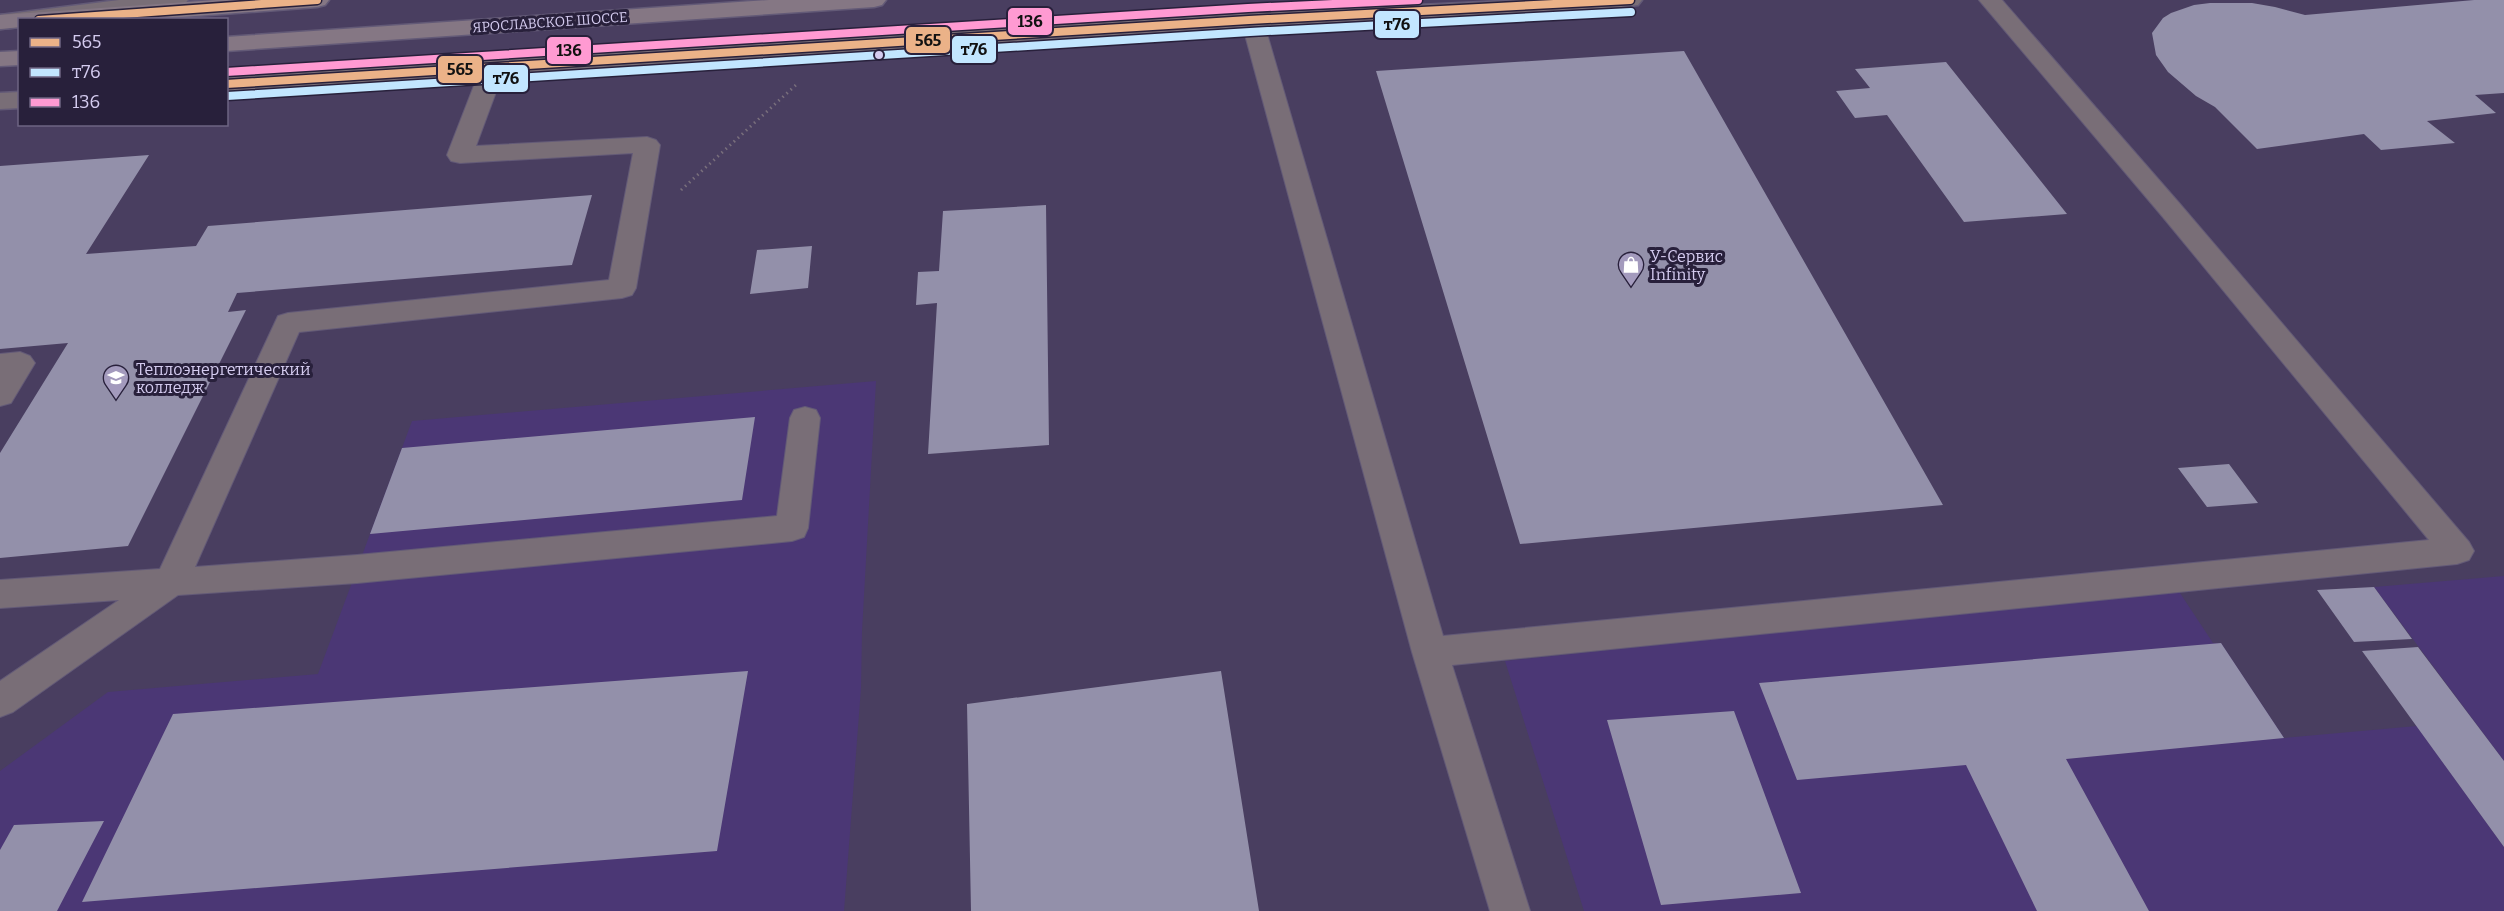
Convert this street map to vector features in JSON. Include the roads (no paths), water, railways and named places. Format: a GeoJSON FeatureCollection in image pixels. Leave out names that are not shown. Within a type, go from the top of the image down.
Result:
{"type":"FeatureCollection","features":[{"type":"Feature","properties":{"kind":"main road"},"geometry":{"type":"LineString","coordinates":[[60,18],[317,0]]}},
{"type":"Feature","properties":{"kind":"main road","name":"ЯРОСЛАВСКОЕ ШОССЕ"},"geometry":{"type":"LineString","coordinates":[[228,44],[874,0]]}},
{"type":"Feature","properties":{"kind":"main road"},"geometry":{"type":"LineString","coordinates":[[0,22],[18,20]]}},
{"type":"Feature","properties":{"kind":"main road"},"geometry":{"type":"LineString","coordinates":[[0,59],[18,58]]}},
{"type":"Feature","properties":{"kind":"street"},"geometry":{"type":"LineString","coordinates":[[32,18],[176,0]]}},
{"type":"Feature","properties":{"kind":"street"},"geometry":{"type":"LineString","coordinates":[[1550,7],[1576,0]]}},
{"type":"Feature","properties":{"kind":"street"},"geometry":{"type":"LineString","coordinates":[[228,84],[494,65],[1252,20],[1550,7],[1630,0]]}},
{"type":"Feature","properties":{"kind":"street"},"geometry":{"type":"LineString","coordinates":[[0,22],[18,20]]}},
{"type":"Feature","properties":{"kind":"street"},"geometry":{"type":"LineString","coordinates":[[0,101],[18,100]]}},
{"type":"Feature","properties":{"kind":"lane"},"geometry":{"type":"LineString","coordinates":[[1430,652],[2457,551],[2164,201],[1990,0]]}},
{"type":"Feature","properties":{"kind":"lane"},"geometry":{"type":"LineString","coordinates":[[1252,20],[1430,652],[1510,911]]}},
{"type":"Feature","properties":{"kind":"lane"},"geometry":{"type":"LineString","coordinates":[[0,701],[171,582],[288,323],[622,288],[647,145],[460,155],[494,65]]}},
{"type":"Feature","properties":{"kind":"lane"},"geometry":{"type":"LineString","coordinates":[[0,365],[20,363],[0,395]]}},
{"type":"Feature","properties":{"kind":"lane"},"geometry":{"type":"LineString","coordinates":[[0,594],[357,569],[792,528],[806,418]]}},
{"type":"Feature","properties":{"kind":"place","name":"У-Сервис Infinity"},"geometry":{"type":"Point","coordinates":[1631,288]}},
{"type":"Feature","properties":{"kind":"place","name":"Теплоэнергетический колледж"},"geometry":{"type":"Point","coordinates":[116,401]}}]}
